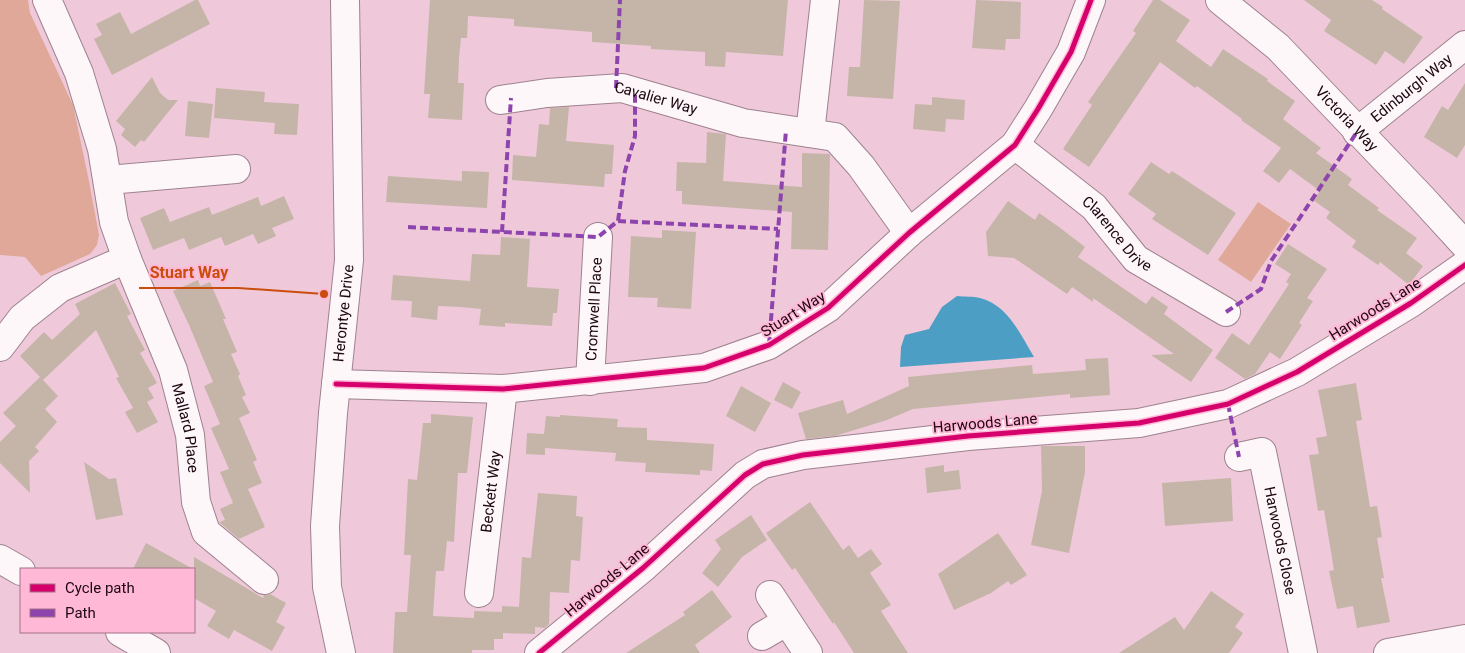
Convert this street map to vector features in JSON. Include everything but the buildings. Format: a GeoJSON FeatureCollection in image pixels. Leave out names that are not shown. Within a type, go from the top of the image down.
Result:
{"type":"FeatureCollection","features":[{"type":"Feature","properties":{"kind":"street","name":"Mallard Place"},"geometry":{"type":"LineString","coordinates":[[47,0],[79,73],[102,149],[114,222],[127,259],[173,370],[190,435],[196,502],[206,532],[264,580]]}},
{"type":"Feature","properties":{"kind":"street","name":"Herontye Drive"},"geometry":{"type":"LineString","coordinates":[[341,653],[326,587],[325,526],[336,384],[349,260],[345,0]]}},
{"type":"Feature","properties":{"kind":"street"},"geometry":{"type":"LineString","coordinates":[[810,133],[825,0]]}},
{"type":"Feature","properties":{"kind":"street","name":"Stuart Way"},"geometry":{"type":"LineString","coordinates":[[336,384],[503,389],[704,368],[769,345],[828,308],[909,233],[1015,145],[1038,110],[1071,52],[1091,0]]}},
{"type":"Feature","properties":{"kind":"street","name":"Victoria Way"},"geometry":{"type":"LineString","coordinates":[[1220,0],[1278,48],[1465,245]]}},
{"type":"Feature","properties":{"kind":"street","name":"Edinburgh Way"},"geometry":{"type":"LineString","coordinates":[[1357,132],[1465,45]]}},
{"type":"Feature","properties":{"kind":"street","name":"Cavalier Way"},"geometry":{"type":"LineString","coordinates":[[500,100],[547,93],[622,88],[743,122],[835,137],[861,166],[909,233]]}},
{"type":"Feature","properties":{"kind":"street","name":"Clarence Drive"},"geometry":{"type":"LineString","coordinates":[[1015,145],[1094,207],[1136,259],[1226,312]]}},
{"type":"Feature","properties":{"kind":"street"},"geometry":{"type":"LineString","coordinates":[[108,180],[236,169]]}},
{"type":"Feature","properties":{"kind":"street","name":"Cromwell Place"},"geometry":{"type":"LineString","coordinates":[[590,381],[598,237]]}},
{"type":"Feature","properties":{"kind":"street"},"geometry":{"type":"LineString","coordinates":[[0,346],[22,318],[60,288],[127,259]]}},
{"type":"Feature","properties":{"kind":"street","name":"Harwoods Lane"},"geometry":{"type":"LineString","coordinates":[[538,653],[643,568],[745,475],[763,464],[803,455],[968,436],[1139,423],[1228,404],[1313,362],[1411,303],[1465,265]]}},
{"type":"Feature","properties":{"kind":"street","name":"Beckett Way"},"geometry":{"type":"LineString","coordinates":[[480,593],[503,389]]}},
{"type":"Feature","properties":{"kind":"street","name":"Harwoods Close"},"geometry":{"type":"LineString","coordinates":[[1239,456],[1262,452],[1303,653]]}},
{"type":"Feature","properties":{"kind":"street"},"geometry":{"type":"LineString","coordinates":[[0,559],[20,570]]}},
{"type":"Feature","properties":{"kind":"street"},"geometry":{"type":"LineString","coordinates":[[770,595],[808,653]]}},
{"type":"Feature","properties":{"kind":"street"},"geometry":{"type":"LineString","coordinates":[[762,636],[786,622]]}},
{"type":"Feature","properties":{"kind":"street"},"geometry":{"type":"LineString","coordinates":[[122,633],[156,653]]}},
{"type":"Feature","properties":{"kind":"street"},"geometry":{"type":"LineString","coordinates":[[1388,653],[1465,639]]}},
{"type":"Feature","properties":{"kind":"shaded area"},"geometry":{"type":"Polygon","coordinates":[[[0,0],[28,0],[30,13],[73,105],[99,235],[97,245],[90,254],[41,276],[25,257],[0,255],[0,0]]]}},
{"type":"Feature","properties":{"kind":"shaded area"},"geometry":{"type":"Polygon","coordinates":[[[1258,202],[1291,224],[1251,282],[1218,260],[1258,202]]]}},
{"type":"Feature","properties":{"kind":"water"},"geometry":{"type":"Polygon","coordinates":[[[957,296],[980,298],[998,307],[1018,330],[1034,357],[900,367],[901,347],[905,335],[929,329],[942,307],[957,296]]]}},
{"type":"Feature","properties":{"kind":"marked path"},"geometry":{"type":"LineString","coordinates":[[616,88],[620,0]]}},
{"type":"Feature","properties":{"kind":"marked path"},"geometry":{"type":"LineString","coordinates":[[408,227],[598,237],[618,221],[625,171],[635,136],[635,91]]}},
{"type":"Feature","properties":{"kind":"marked path"},"geometry":{"type":"LineString","coordinates":[[502,232],[511,98]]}},
{"type":"Feature","properties":{"kind":"marked path"},"geometry":{"type":"LineString","coordinates":[[769,345],[786,130]]}},
{"type":"Feature","properties":{"kind":"marked path"},"geometry":{"type":"LineString","coordinates":[[1226,312],[1261,289],[1271,261],[1357,132]]}},
{"type":"Feature","properties":{"kind":"marked path"},"geometry":{"type":"LineString","coordinates":[[618,221],[778,229]]}},
{"type":"Feature","properties":{"kind":"marked path"},"geometry":{"type":"LineString","coordinates":[[1228,404],[1239,457]]}},
{"type":"Feature","properties":{"kind":"cycle path"},"geometry":{"type":"LineString","coordinates":[[336,384],[503,389],[704,368],[769,345],[828,308],[909,233],[1015,145],[1071,52],[1091,0]]}},
{"type":"Feature","properties":{"kind":"cycle path"},"geometry":{"type":"LineString","coordinates":[[539,653],[643,568],[745,475],[763,464],[803,455],[968,436],[1139,423],[1228,404],[1297,372],[1411,303],[1465,265]]}},
{"type":"Feature","properties":{"kind":"place","name":"Stuart Way"},"geometry":{"type":"Point","coordinates":[324,294]}}]}
